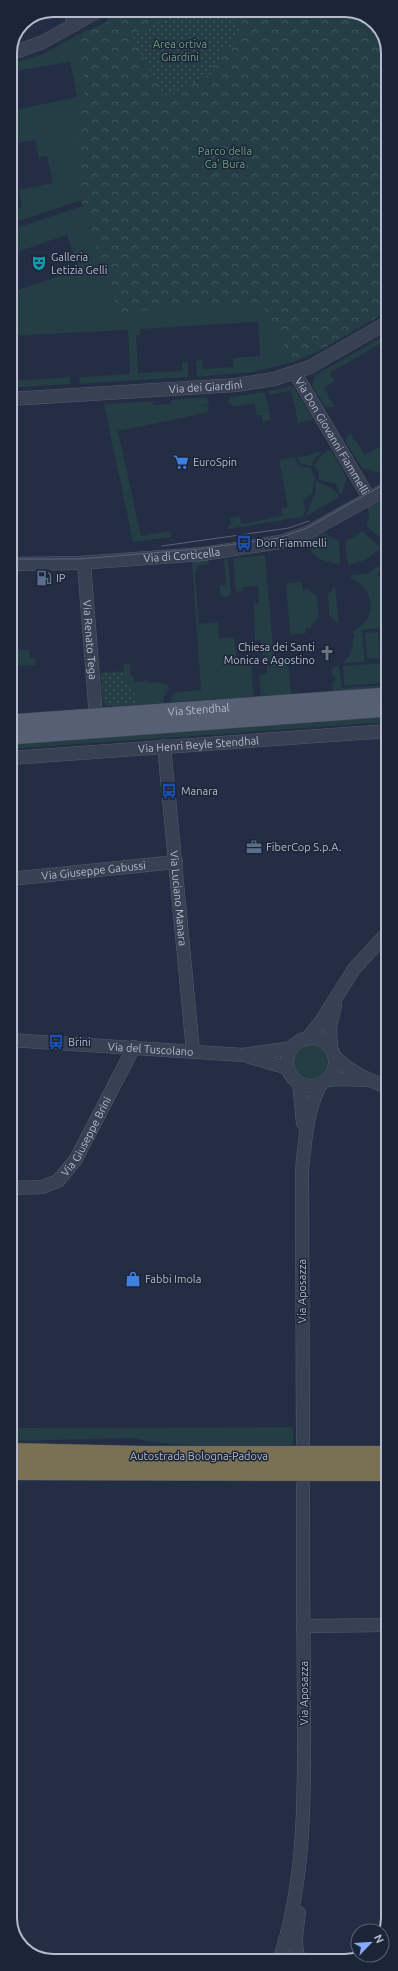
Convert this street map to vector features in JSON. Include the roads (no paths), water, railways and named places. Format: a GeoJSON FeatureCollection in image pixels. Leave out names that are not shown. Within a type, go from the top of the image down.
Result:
{"type":"FeatureCollection","features":[{"type":"Feature","properties":{"kind":"highway","name":"Autostrada Bologna-Padova"},"geometry":{"type":"LineString","coordinates":[[17,1453],[142,1456],[381,1456]]}},
{"type":"Feature","properties":{"kind":"highway","name":"Autostrada Bologna-Padova"},"geometry":{"type":"LineString","coordinates":[[17,1472],[39,1470],[381,1471]]}},
{"type":"Feature","properties":{"kind":"main road","name":"Via Stendhal"},"geometry":{"type":"LineString","coordinates":[[17,723],[381,697]]}},
{"type":"Feature","properties":{"kind":"main road","name":"Via Stendhal"},"geometry":{"type":"LineString","coordinates":[[17,735],[381,709]]}},
{"type":"Feature","properties":{"kind":"street"},"geometry":{"type":"LineString","coordinates":[[72,17],[74,25]]}},
{"type":"Feature","properties":{"kind":"street"},"geometry":{"type":"LineString","coordinates":[[17,52],[36,45],[88,17]]}},
{"type":"Feature","properties":{"kind":"street","name":"Via dei Giardini"},"geometry":{"type":"LineString","coordinates":[[17,398],[236,385],[274,379],[295,373],[318,363],[381,326]]}},
{"type":"Feature","properties":{"kind":"street","name":"Via Don Giovanni Fiammelli"},"geometry":{"type":"LineString","coordinates":[[295,373],[369,498]]}},
{"type":"Feature","properties":{"kind":"street","name":"Via di Corticella"},"geometry":{"type":"LineString","coordinates":[[17,564],[84,563],[208,553],[280,542],[306,534],[381,492]]}},
{"type":"Feature","properties":{"kind":"street","name":"Via Renato Tega"},"geometry":{"type":"LineString","coordinates":[[84,563],[96,717]]}},
{"type":"Feature","properties":{"kind":"street","name":"Via Henri Beyle Stendhal"},"geometry":{"type":"LineString","coordinates":[[17,757],[381,730]]}},
{"type":"Feature","properties":{"kind":"street","name":"Via Luciano Manara"},"geometry":{"type":"LineString","coordinates":[[164,746],[193,1051]]}},
{"type":"Feature","properties":{"kind":"street","name":"Via Giuseppe Gabussi"},"geometry":{"type":"LineString","coordinates":[[17,878],[176,862]]}},
{"type":"Feature","properties":{"kind":"street"},"geometry":{"type":"LineString","coordinates":[[381,940],[354,969],[316,1030],[292,1048],[288,1058],[288,1068],[292,1076],[299,1083],[309,1086],[340,1079],[368,1081],[381,1085]]}},
{"type":"Feature","properties":{"kind":"street"},"geometry":{"type":"LineString","coordinates":[[323,1082],[335,1067],[330,1027],[337,996]]}},
{"type":"Feature","properties":{"kind":"street"},"geometry":{"type":"LineString","coordinates":[[307,1038],[320,1040],[344,1067],[368,1081]]}},
{"type":"Feature","properties":{"kind":"street","name":"Via del Tuscolano"},"geometry":{"type":"LineString","coordinates":[[17,1040],[243,1055]]}},
{"type":"Feature","properties":{"kind":"street","name":"Via Giuseppe Brini"},"geometry":{"type":"LineString","coordinates":[[17,1188],[42,1187],[58,1181],[76,1159],[134,1047]]}},
{"type":"Feature","properties":{"kind":"street"},"geometry":{"type":"LineString","coordinates":[[243,1055],[292,1048]]}},
{"type":"Feature","properties":{"kind":"street"},"geometry":{"type":"LineString","coordinates":[[243,1055],[288,1068]]}},
{"type":"Feature","properties":{"kind":"street","name":"Via Aposazza"},"geometry":{"type":"LineString","coordinates":[[303,1443],[302,1170],[305,1139],[312,1103],[323,1082]]}},
{"type":"Feature","properties":{"kind":"street","name":"Via Aposazza"},"geometry":{"type":"LineString","coordinates":[[299,1083],[305,1139]]}},
{"type":"Feature","properties":{"kind":"street","name":"Via Aposazza"},"geometry":{"type":"LineString","coordinates":[[281,1954],[291,1910],[295,1900],[303,1840],[303,1485]]}},
{"type":"Feature","properties":{"kind":"street"},"geometry":{"type":"LineString","coordinates":[[303,1626],[381,1625]]}},
{"type":"Feature","properties":{"kind":"street","name":"Via Aposazza"},"geometry":{"type":"LineString","coordinates":[[295,1900],[300,1906],[296,1940],[297,1954]]}},
{"type":"Feature","properties":{"kind":"tram line"},"geometry":{"type":"LineString","coordinates":[[17,559],[79,559],[199,549],[279,538],[307,528],[381,486]]}},
{"type":"Feature","properties":{"kind":"tram line"},"geometry":{"type":"LineString","coordinates":[[162,546],[289,528],[309,521]]}},
{"type":"Feature","properties":{"kind":"place","name":"Galleria Letizia Gelli"},"geometry":{"type":"Point","coordinates":[39,263]}},
{"type":"Feature","properties":{"kind":"place","name":"EuroSpin"},"geometry":{"type":"Point","coordinates":[181,462]}},
{"type":"Feature","properties":{"kind":"place","name":"Don Fiammelli"},"geometry":{"type":"Point","coordinates":[244,543]}},
{"type":"Feature","properties":{"kind":"place","name":"IP"},"geometry":{"type":"Point","coordinates":[44,578]}},
{"type":"Feature","properties":{"kind":"place","name":"Chiesa dei Santi Monica e Agostino"},"geometry":{"type":"Point","coordinates":[327,653]}},
{"type":"Feature","properties":{"kind":"place","name":"Manara"},"geometry":{"type":"Point","coordinates":[169,791]}},
{"type":"Feature","properties":{"kind":"place","name":"FiberCop S.p.A."},"geometry":{"type":"Point","coordinates":[254,847]}},
{"type":"Feature","properties":{"kind":"place","name":"Brini"},"geometry":{"type":"Point","coordinates":[56,1042]}},
{"type":"Feature","properties":{"kind":"place","name":"Fabbi Imola"},"geometry":{"type":"Point","coordinates":[133,1279]}},
{"type":"Feature","properties":{"kind":"park label","name":"Area ortiva Giardini"},"geometry":{"type":"Point","coordinates":[180,50]}},
{"type":"Feature","properties":{"kind":"park label","name":"Parco della Ca' Bura"},"geometry":{"type":"Point","coordinates":[225,157]}}]}
